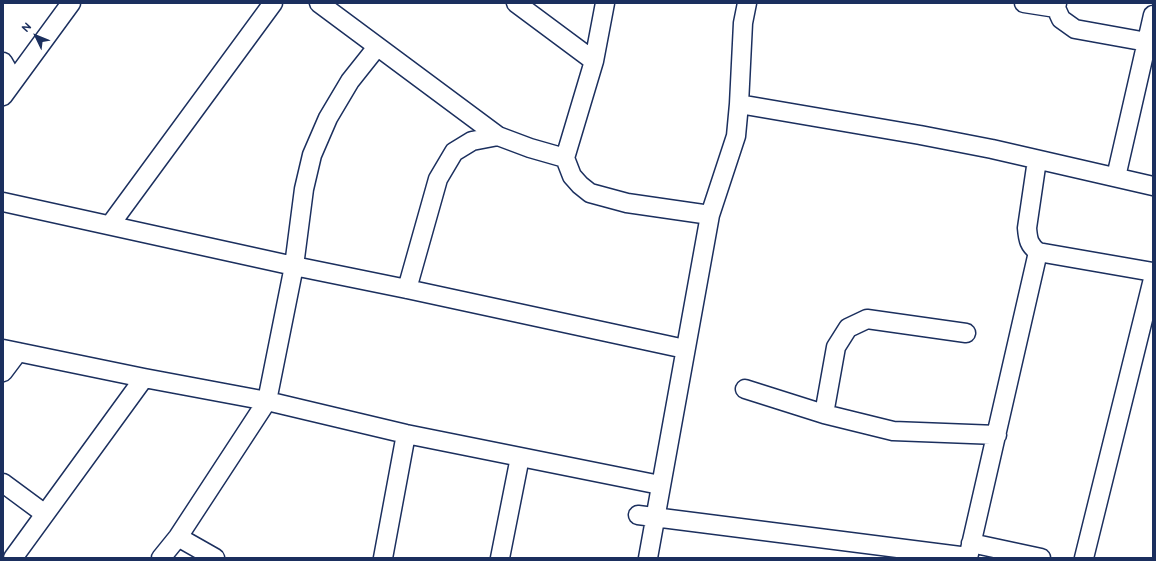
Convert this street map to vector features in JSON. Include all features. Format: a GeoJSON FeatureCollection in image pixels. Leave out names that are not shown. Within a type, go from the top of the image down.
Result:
{"type":"FeatureCollection","features":[{"type":"Feature","properties":{"kind":"street"},"geometry":{"type":"LineString","coordinates":[[3,96],[71,3]]}},
{"type":"Feature","properties":{"kind":"street"},"geometry":{"type":"LineString","coordinates":[[110,225],[273,3]]}},
{"type":"Feature","properties":{"kind":"street"},"geometry":{"type":"LineString","coordinates":[[319,3],[498,136],[530,148],[565,158]]}},
{"type":"Feature","properties":{"kind":"street"},"geometry":{"type":"LineString","coordinates":[[516,3],[594,61]]}},
{"type":"Feature","properties":{"kind":"street"},"geometry":{"type":"LineString","coordinates":[[605,3],[594,61],[565,158],[572,176],[590,193],[627,203],[710,215]]}},
{"type":"Feature","properties":{"kind":"street"},"geometry":{"type":"LineString","coordinates":[[648,558],[710,215],[736,136],[740,104],[743,23],[748,3]]}},
{"type":"Feature","properties":{"kind":"street"},"geometry":{"type":"LineString","coordinates":[[1024,3],[1056,6],[1062,19],[1075,29],[1147,42]]}},
{"type":"Feature","properties":{"kind":"street"},"geometry":{"type":"LineString","coordinates":[[1116,177],[1153,15]]}},
{"type":"Feature","properties":{"kind":"street"},"geometry":{"type":"LineString","coordinates":[[162,558],[178,537],[267,401],[294,266],[304,189],[312,155],[328,118],[350,81],[377,47]]}},
{"type":"Feature","properties":{"kind":"street"},"geometry":{"type":"LineString","coordinates":[[3,62],[14,81]]}},
{"type":"Feature","properties":{"kind":"street"},"geometry":{"type":"LineString","coordinates":[[740,104],[992,149],[1153,186]]}},
{"type":"Feature","properties":{"kind":"street"},"geometry":{"type":"LineString","coordinates":[[407,289],[438,179],[454,152],[472,141],[498,136]]}},
{"type":"Feature","properties":{"kind":"street"},"geometry":{"type":"LineString","coordinates":[[1037,160],[1027,228],[1028,238],[1032,246],[1038,252],[1153,272]]}},
{"type":"Feature","properties":{"kind":"street"},"geometry":{"type":"LineString","coordinates":[[3,202],[294,266],[685,349]]}},
{"type":"Feature","properties":{"kind":"street"},"geometry":{"type":"LineString","coordinates":[[969,553],[1038,252]]}},
{"type":"Feature","properties":{"kind":"street"},"geometry":{"type":"LineString","coordinates":[[1084,558],[1153,279]]}},
{"type":"Feature","properties":{"kind":"street"},"geometry":{"type":"LineString","coordinates":[[824,414],[836,347],[848,328],[867,319],[966,333]]}},
{"type":"Feature","properties":{"kind":"street"},"geometry":{"type":"LineString","coordinates":[[3,372],[11,351],[267,401],[406,434],[660,485]]}},
{"type":"Feature","properties":{"kind":"street"},"geometry":{"type":"LineString","coordinates":[[13,558],[144,378]]}},
{"type":"Feature","properties":{"kind":"street"},"geometry":{"type":"LineString","coordinates":[[745,389],[824,414],[892,431],[997,435]]}},
{"type":"Feature","properties":{"kind":"street"},"geometry":{"type":"LineString","coordinates":[[383,558],[406,434]]}},
{"type":"Feature","properties":{"kind":"street"},"geometry":{"type":"LineString","coordinates":[[500,558],[520,456]]}},
{"type":"Feature","properties":{"kind":"street"},"geometry":{"type":"LineString","coordinates":[[3,483],[45,514]]}},
{"type":"Feature","properties":{"kind":"street"},"geometry":{"type":"LineString","coordinates":[[638,515],[969,553],[1040,558]]}},
{"type":"Feature","properties":{"kind":"street"},"geometry":{"type":"LineString","coordinates":[[178,537],[215,558]]}}]}
